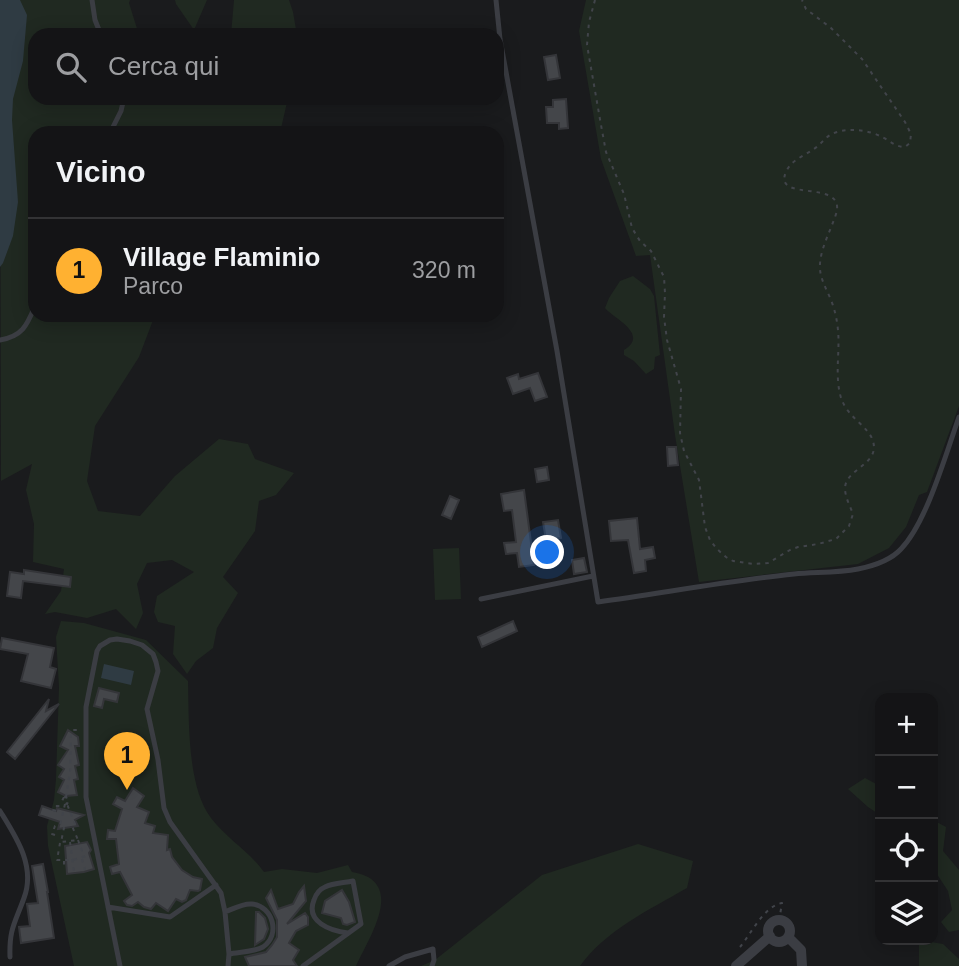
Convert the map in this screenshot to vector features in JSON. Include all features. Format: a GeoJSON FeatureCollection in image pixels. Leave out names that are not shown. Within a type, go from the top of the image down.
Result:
{"type":"FeatureCollection","features":[{"type":"Feature","properties":{"kind":"street"},"geometry":{"type":"LineString","coordinates":[[779,921],[789,926],[788,937],[782,942],[772,939],[768,933],[770,926],[779,921]]}},
{"type":"Feature","properties":{"kind":"street"},"geometry":{"type":"LineString","coordinates":[[736,966],[770,936]]}},
{"type":"Feature","properties":{"kind":"street"},"geometry":{"type":"LineString","coordinates":[[788,937],[802,950],[802,966]]}},
{"type":"Feature","properties":{"kind":"lane"},"geometry":{"type":"LineString","coordinates":[[92,0],[98,28]]}},
{"type":"Feature","properties":{"kind":"lane"},"geometry":{"type":"LineString","coordinates":[[496,0],[499,28]]}},
{"type":"Feature","properties":{"kind":"lane"},"geometry":{"type":"LineString","coordinates":[[504,61],[558,351],[598,602],[793,574],[859,569],[893,556],[915,531],[959,417]]}},
{"type":"Feature","properties":{"kind":"lane"},"geometry":{"type":"LineString","coordinates":[[114,126],[122,105]]}},
{"type":"Feature","properties":{"kind":"lane"},"geometry":{"type":"LineString","coordinates":[[0,340],[22,332],[28,322]]}},
{"type":"Feature","properties":{"kind":"lane"},"geometry":{"type":"LineString","coordinates":[[481,599],[593,576]]}},
{"type":"Feature","properties":{"kind":"lane"},"geometry":{"type":"LineString","coordinates":[[120,966],[86,797],[86,707],[97,651],[100,646],[117,639],[135,642],[153,654],[158,671],[147,709],[158,760],[164,808],[170,822],[221,893],[225,912],[228,966]]}},
{"type":"Feature","properties":{"kind":"lane"},"geometry":{"type":"LineString","coordinates":[[0,811],[24,851],[27,882],[25,896],[12,928],[10,957]]}},
{"type":"Feature","properties":{"kind":"lane"},"geometry":{"type":"LineString","coordinates":[[303,966],[361,924],[353,881],[322,888],[312,908],[315,917],[326,928],[348,933]]}},
{"type":"Feature","properties":{"kind":"lane"},"geometry":{"type":"LineString","coordinates":[[108,906],[170,918],[216,885]]}},
{"type":"Feature","properties":{"kind":"lane"},"geometry":{"type":"LineString","coordinates":[[225,912],[251,904],[265,910],[273,923],[271,937],[262,947],[229,954]]}},
{"type":"Feature","properties":{"kind":"lane"},"geometry":{"type":"LineString","coordinates":[[389,966],[405,957],[433,949],[435,960],[432,966]]}},
{"type":"Feature","properties":{"kind":"path"},"geometry":{"type":"LineString","coordinates":[[595,0],[589,22],[587,46],[600,125],[606,152],[624,194],[632,228],[640,242],[651,251],[664,276],[665,329],[681,389],[680,433],[684,451],[699,480],[705,527],[710,540],[726,557],[754,565],[768,563],[797,547],[828,542],[843,533],[849,526],[853,513],[845,492],[845,484],[870,458],[874,449],[872,439],[849,415],[839,393],[839,333],[835,313],[821,278],[822,253],[837,210],[836,202],[829,195],[793,189],[787,185],[784,176],[794,162],[833,134],[860,130],[881,136],[899,147],[910,143],[911,134],[862,58],[831,28],[806,9],[802,0]]}},
{"type":"Feature","properties":{"kind":"path"},"geometry":{"type":"LineString","coordinates":[[73,830],[64,829],[60,825],[60,818],[69,800],[65,794],[70,772],[71,732],[86,730]]}},
{"type":"Feature","properties":{"kind":"path"},"geometry":{"type":"LineString","coordinates":[[56,811],[53,810],[57,805],[65,805]]}},
{"type":"Feature","properties":{"kind":"path"},"geometry":{"type":"LineString","coordinates":[[65,805],[72,818],[73,830],[82,846],[85,862],[83,870]]}},
{"type":"Feature","properties":{"kind":"path"},"geometry":{"type":"LineString","coordinates":[[72,818],[76,816]]}},
{"type":"Feature","properties":{"kind":"path"},"geometry":{"type":"LineString","coordinates":[[60,818],[65,819]]}},
{"type":"Feature","properties":{"kind":"path"},"geometry":{"type":"LineString","coordinates":[[55,835],[52,834],[54,828],[60,825]]}},
{"type":"Feature","properties":{"kind":"path"},"geometry":{"type":"LineString","coordinates":[[64,829],[57,860],[73,860],[97,853]]}},
{"type":"Feature","properties":{"kind":"path"},"geometry":{"type":"LineString","coordinates":[[61,842],[78,839]]}},
{"type":"Feature","properties":{"kind":"path"},"geometry":{"type":"LineString","coordinates":[[70,841],[75,865],[74,871],[71,871]]}},
{"type":"Feature","properties":{"kind":"path"},"geometry":{"type":"LineString","coordinates":[[59,849],[65,849]]}},
{"type":"Feature","properties":{"kind":"path"},"geometry":{"type":"LineString","coordinates":[[64,860],[66,866]]}},
{"type":"Feature","properties":{"kind":"path"},"geometry":{"type":"LineString","coordinates":[[738,950],[767,912],[776,904],[782,903],[779,921]]}},
{"type":"Feature","properties":{"kind":"shaded area"},"geometry":{"type":"Polygon","coordinates":[[[0,0],[130,0],[137,28],[28,28],[28,105],[286,105],[282,126],[28,126],[28,322],[152,322],[139,357],[95,426],[87,481],[98,511],[140,516],[175,476],[219,439],[248,444],[255,459],[294,473],[276,495],[259,501],[255,531],[223,577],[238,593],[217,628],[213,648],[196,661],[187,674],[173,654],[175,626],[158,622],[154,612],[157,596],[194,572],[172,560],[147,563],[137,584],[143,613],[136,629],[116,609],[87,618],[55,612],[45,614],[61,591],[64,569],[33,562],[34,524],[26,490],[32,464],[1,481],[0,0]]]}},
{"type":"Feature","properties":{"kind":"shaded area"},"geometry":{"type":"Polygon","coordinates":[[[0,0],[20,0],[27,15],[23,61],[13,99],[18,202],[13,236],[0,267],[0,0]]]}},
{"type":"Feature","properties":{"kind":"shaded area"},"geometry":{"type":"Polygon","coordinates":[[[175,0],[207,0],[195,28],[175,0]]]}},
{"type":"Feature","properties":{"kind":"shaded area"},"geometry":{"type":"Polygon","coordinates":[[[234,0],[289,0],[296,28],[232,28],[234,0]]]}},
{"type":"Feature","properties":{"kind":"shaded area"},"geometry":{"type":"Polygon","coordinates":[[[586,0],[959,0],[959,406],[927,492],[919,495],[906,527],[889,548],[858,564],[699,582],[650,255],[636,256],[601,159],[579,31],[586,0]]]}},
{"type":"Feature","properties":{"kind":"shaded area"},"geometry":{"type":"Polygon","coordinates":[[[633,276],[650,289],[654,296],[660,355],[655,357],[654,369],[646,374],[624,355],[624,350],[631,344],[632,332],[605,308],[620,281],[633,276]]]}},
{"type":"Feature","properties":{"kind":"shaded area"},"geometry":{"type":"Polygon","coordinates":[[[459,548],[461,599],[435,600],[433,549],[459,548]]]}},
{"type":"Feature","properties":{"kind":"shaded area"},"geometry":{"type":"Polygon","coordinates":[[[61,621],[84,623],[146,640],[188,681],[193,771],[203,805],[217,825],[264,872],[282,869],[317,873],[348,865],[352,872],[369,877],[378,886],[380,911],[356,966],[74,966],[48,846],[47,826],[56,779],[59,687],[56,637],[61,621]]]}},
{"type":"Feature","properties":{"kind":"shaded area"},"geometry":{"type":"Polygon","coordinates":[[[104,664],[134,671],[131,685],[101,678],[104,664]]]}},
{"type":"Feature","properties":{"kind":"shaded area"},"geometry":{"type":"Polygon","coordinates":[[[865,778],[875,783],[875,812],[868,807],[848,789],[865,778]]]}},
{"type":"Feature","properties":{"kind":"shaded area"},"geometry":{"type":"Polygon","coordinates":[[[938,823],[946,827],[943,851],[959,870],[959,930],[949,932],[941,922],[952,910],[948,891],[938,876],[938,823]]]}},
{"type":"Feature","properties":{"kind":"shaded area"},"geometry":{"type":"Polygon","coordinates":[[[638,844],[693,861],[687,888],[615,931],[580,966],[421,966],[435,960],[542,875],[638,844]]]}},
{"type":"Feature","properties":{"kind":"shaded area"},"geometry":{"type":"Polygon","coordinates":[[[943,944],[959,959],[959,966],[919,966],[919,945],[943,944]]]}},
{"type":"Feature","properties":{"kind":"building"},"geometry":{"type":"Polygon","coordinates":[[[556,55],[560,78],[548,80],[544,57],[556,55]]]}},
{"type":"Feature","properties":{"kind":"building"},"geometry":{"type":"Polygon","coordinates":[[[566,99],[568,128],[559,129],[559,123],[547,123],[546,107],[553,107],[553,100],[566,99]]]}},
{"type":"Feature","properties":{"kind":"building"},"geometry":{"type":"Polygon","coordinates":[[[538,373],[547,397],[535,401],[530,388],[513,394],[507,378],[518,374],[519,379],[538,373]]]}},
{"type":"Feature","properties":{"kind":"building"},"geometry":{"type":"Polygon","coordinates":[[[667,447],[676,447],[678,465],[668,466],[667,447]]]}},
{"type":"Feature","properties":{"kind":"building"},"geometry":{"type":"Polygon","coordinates":[[[547,467],[549,480],[537,482],[535,469],[547,467]]]}},
{"type":"Feature","properties":{"kind":"building"},"geometry":{"type":"Polygon","coordinates":[[[524,490],[534,565],[519,567],[517,553],[506,554],[504,543],[516,542],[512,510],[504,511],[501,494],[524,490]]]}},
{"type":"Feature","properties":{"kind":"building"},"geometry":{"type":"Polygon","coordinates":[[[450,496],[459,500],[451,519],[442,515],[450,496]]]}},
{"type":"Feature","properties":{"kind":"building"},"geometry":{"type":"Polygon","coordinates":[[[637,518],[640,549],[653,547],[655,558],[645,560],[646,571],[634,573],[628,540],[611,541],[609,521],[637,518]]]}},
{"type":"Feature","properties":{"kind":"building"},"geometry":{"type":"Polygon","coordinates":[[[558,520],[561,538],[546,540],[543,522],[558,520]]]}},
{"type":"Feature","properties":{"kind":"building"},"geometry":{"type":"Polygon","coordinates":[[[584,558],[587,572],[574,574],[572,560],[584,558]]]}},
{"type":"Feature","properties":{"kind":"building"},"geometry":{"type":"Polygon","coordinates":[[[24,570],[71,577],[70,587],[23,581],[21,598],[7,596],[10,572],[24,574],[24,570]]]}},
{"type":"Feature","properties":{"kind":"building"},"geometry":{"type":"Polygon","coordinates":[[[513,621],[517,631],[482,647],[478,637],[513,621]]]}},
{"type":"Feature","properties":{"kind":"building"},"geometry":{"type":"Polygon","coordinates":[[[2,638],[54,648],[50,667],[56,669],[51,688],[21,681],[28,654],[0,649],[2,638]]]}},
{"type":"Feature","properties":{"kind":"building"},"geometry":{"type":"Polygon","coordinates":[[[99,688],[119,693],[117,702],[104,699],[102,708],[94,706],[99,688]]]}},
{"type":"Feature","properties":{"kind":"building"},"geometry":{"type":"Polygon","coordinates":[[[49,699],[46,711],[59,704],[15,759],[7,752],[49,699]]]}},
{"type":"Feature","properties":{"kind":"building"},"geometry":{"type":"Polygon","coordinates":[[[68,730],[78,737],[79,746],[75,746],[79,765],[75,766],[78,779],[74,780],[77,795],[66,796],[58,792],[64,780],[59,777],[64,769],[58,765],[68,750],[60,746],[68,730]]]}},
{"type":"Feature","properties":{"kind":"building"},"geometry":{"type":"Polygon","coordinates":[[[133,788],[144,796],[137,807],[149,812],[145,823],[155,826],[153,833],[168,835],[167,850],[170,849],[172,857],[182,870],[202,879],[200,890],[190,890],[186,900],[182,902],[176,899],[168,911],[156,903],[151,909],[138,902],[132,906],[127,905],[124,901],[132,895],[120,872],[112,874],[110,867],[119,864],[116,839],[107,839],[108,830],[115,831],[122,809],[113,804],[117,797],[125,801],[133,788]]]}},
{"type":"Feature","properties":{"kind":"building"},"geometry":{"type":"Polygon","coordinates":[[[42,806],[84,815],[75,820],[78,826],[58,829],[60,822],[39,815],[42,806]]]}},
{"type":"Feature","properties":{"kind":"building"},"geometry":{"type":"Polygon","coordinates":[[[87,842],[94,869],[67,874],[65,846],[87,842]]]}},
{"type":"Feature","properties":{"kind":"building"},"geometry":{"type":"Polygon","coordinates":[[[43,864],[54,938],[21,943],[19,927],[30,926],[27,904],[38,903],[32,866],[43,864]]]}},
{"type":"Feature","properties":{"kind":"building"},"geometry":{"type":"Polygon","coordinates":[[[304,886],[306,901],[287,924],[305,913],[308,917],[308,925],[296,931],[289,943],[299,950],[293,960],[297,966],[249,966],[245,957],[266,952],[277,937],[277,920],[266,898],[271,890],[278,909],[293,904],[304,886]]]}},
{"type":"Feature","properties":{"kind":"building"},"geometry":{"type":"Polygon","coordinates":[[[342,890],[355,922],[347,925],[343,924],[341,918],[322,913],[325,901],[342,890]]]}},
{"type":"Feature","properties":{"kind":"building"},"geometry":{"type":"Polygon","coordinates":[[[256,912],[265,918],[268,929],[264,939],[255,945],[256,912]]]}},
{"type":"Feature","properties":{"kind":"place","name":"Village Flaminio"},"geometry":{"type":"Point","coordinates":[127,790]}}]}
